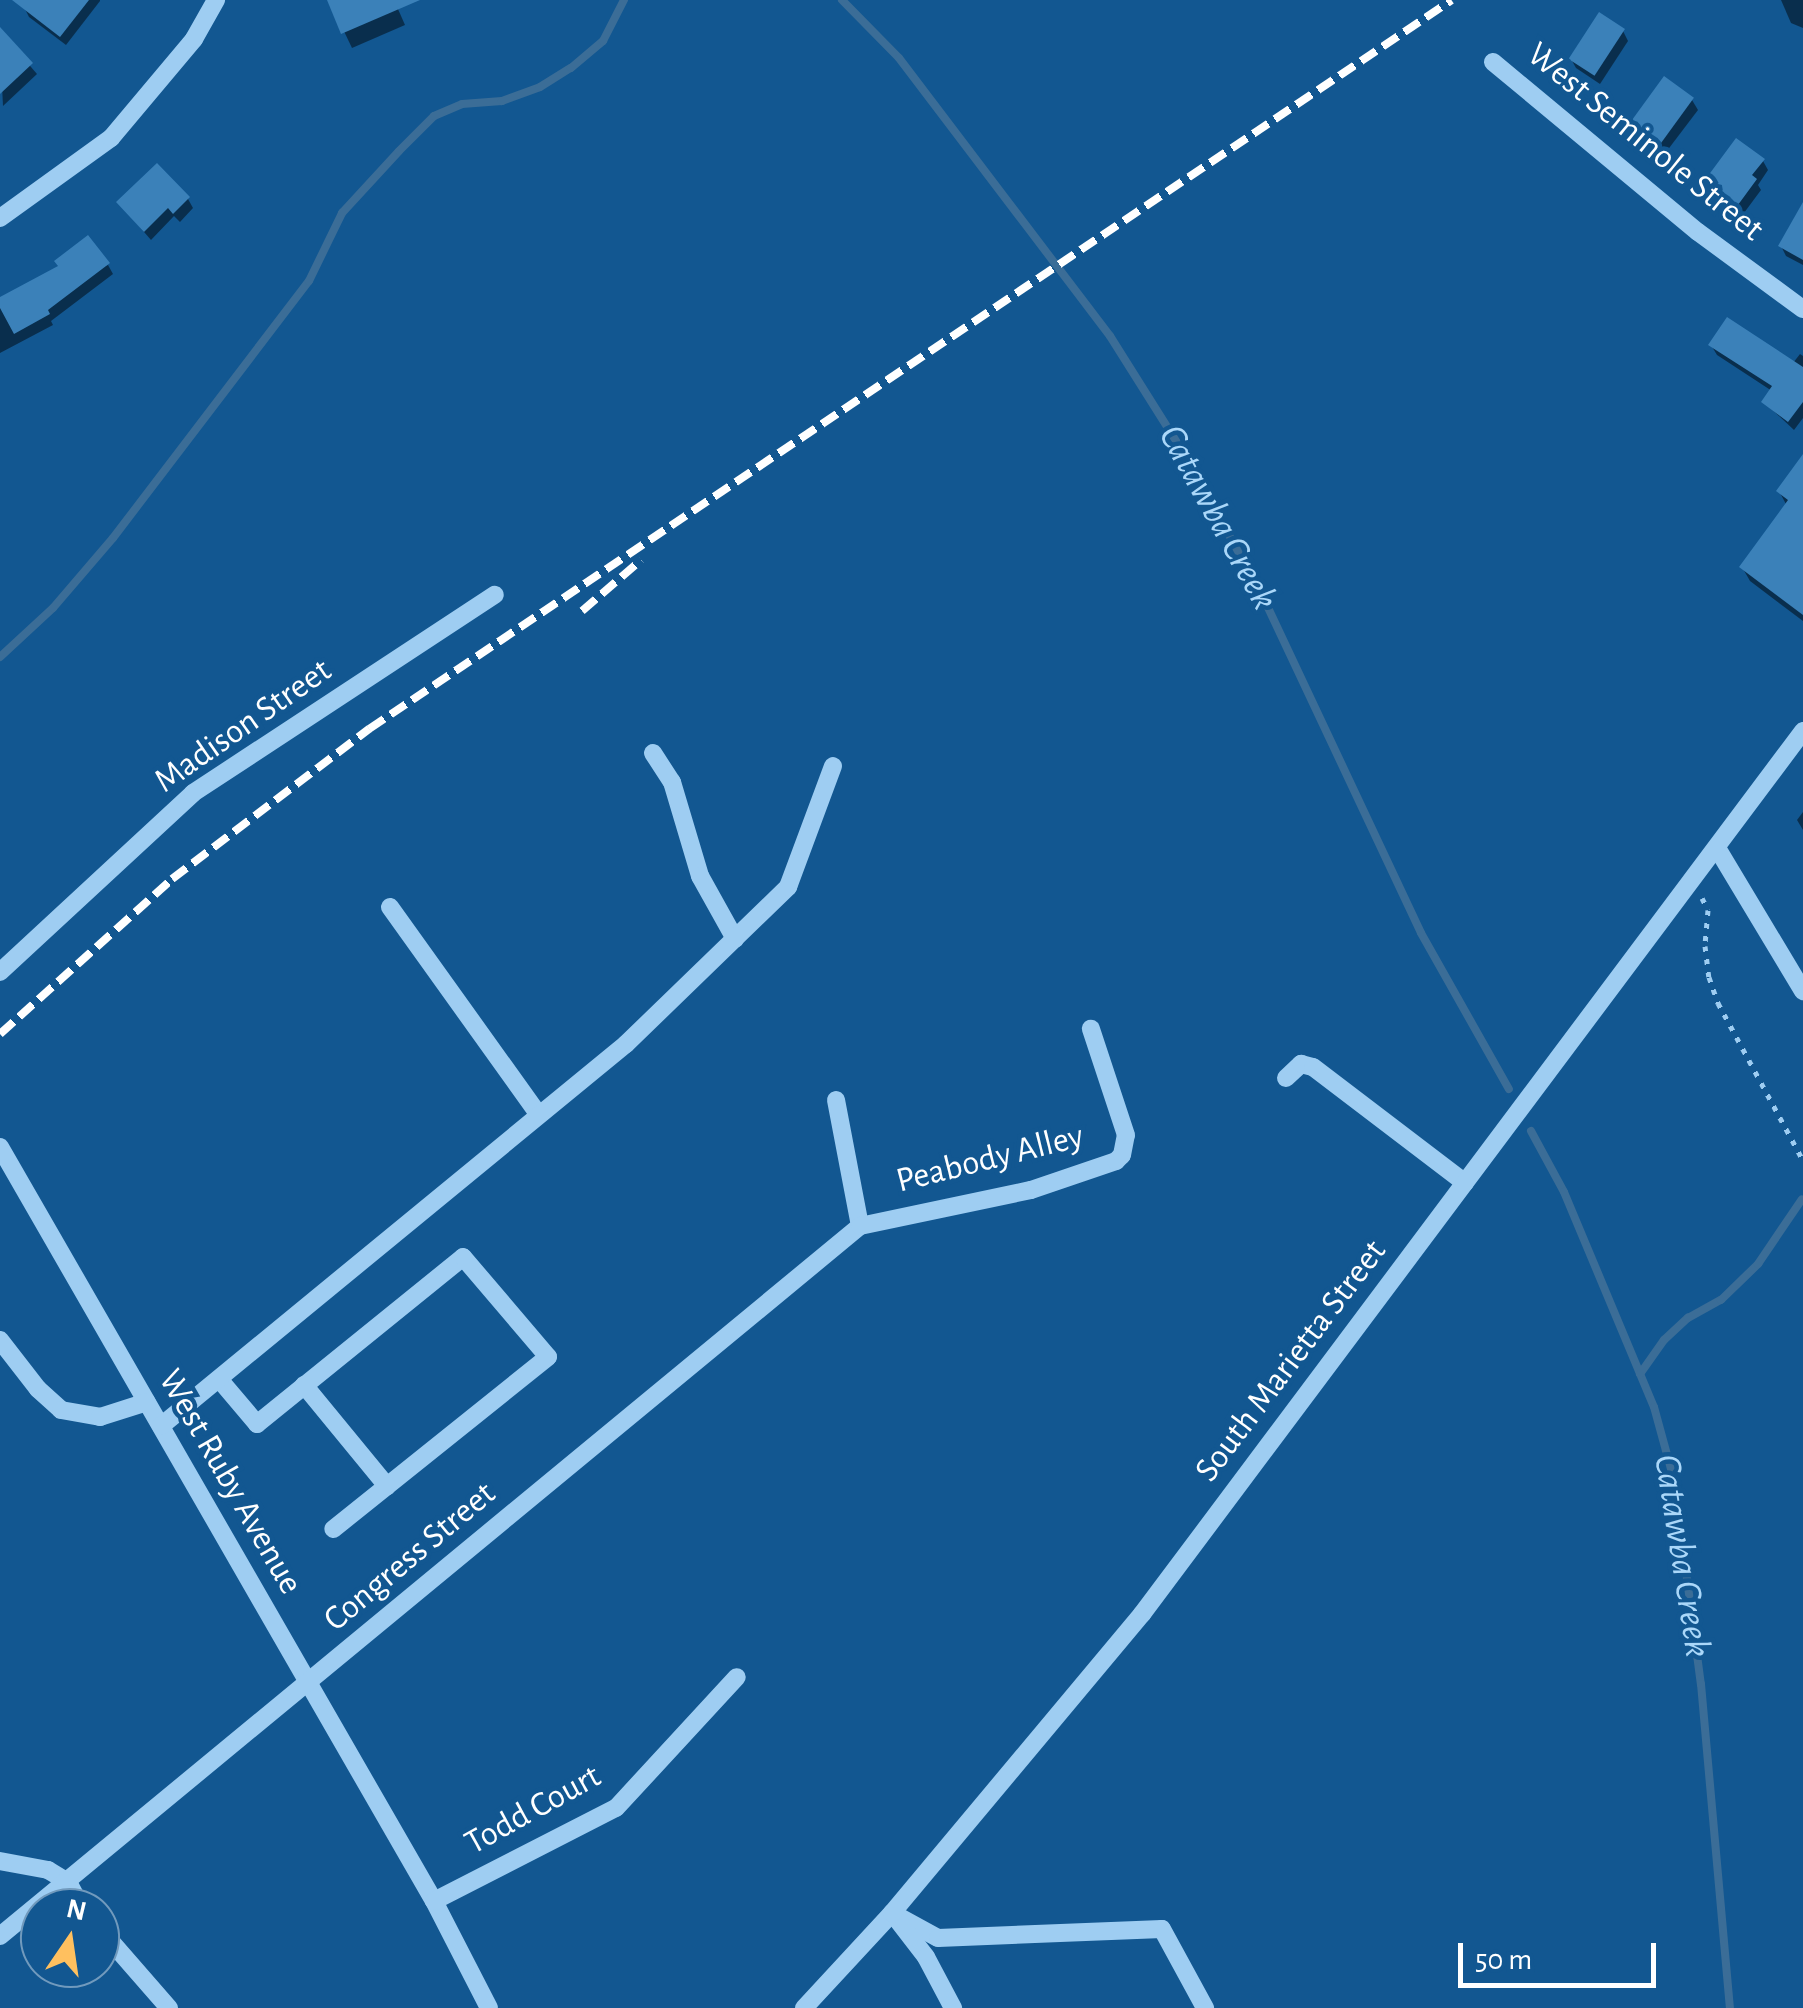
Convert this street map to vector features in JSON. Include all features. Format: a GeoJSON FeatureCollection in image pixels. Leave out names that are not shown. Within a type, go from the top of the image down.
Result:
{"type":"FeatureCollection","features":[{"type":"Feature","properties":{"kind":"street"},"geometry":{"type":"LineString","coordinates":[[0,218],[111,138],[194,39],[216,0]]}},
{"type":"Feature","properties":{"kind":"street","name":"West Seminole Street"},"geometry":{"type":"LineString","coordinates":[[1493,62],[1698,232],[1803,309]]}},
{"type":"Feature","properties":{"kind":"street","name":"Madison Street"},"geometry":{"type":"LineString","coordinates":[[0,972],[193,793],[495,595]]}},
{"type":"Feature","properties":{"kind":"street","name":"South Marietta Street"},"geometry":{"type":"LineString","coordinates":[[804,2008],[892,1913],[1142,1614],[1803,731]]}},
{"type":"Feature","properties":{"kind":"street"},"geometry":{"type":"LineString","coordinates":[[653,753],[672,782],[700,876],[735,938]]}},
{"type":"Feature","properties":{"kind":"street"},"geometry":{"type":"LineString","coordinates":[[160,1426],[626,1044],[788,887],[833,766]]}},
{"type":"Feature","properties":{"kind":"street"},"geometry":{"type":"LineString","coordinates":[[1717,848],[1803,990]]}},
{"type":"Feature","properties":{"kind":"street"},"geometry":{"type":"LineString","coordinates":[[390,907],[538,1114]]}},
{"type":"Feature","properties":{"kind":"street","name":"Peabody Alley"},"geometry":{"type":"LineString","coordinates":[[860,1226],[1031,1190],[1122,1155],[1126,1135],[1091,1030]]}},
{"type":"Feature","properties":{"kind":"street"},"geometry":{"type":"LineString","coordinates":[[1286,1078],[1301,1064],[1313,1066],[1465,1183]]}},
{"type":"Feature","properties":{"kind":"street"},"geometry":{"type":"LineString","coordinates":[[836,1100],[860,1226]]}},
{"type":"Feature","properties":{"kind":"street","name":"West Ruby Avenue"},"geometry":{"type":"LineString","coordinates":[[3,1161],[434,1901],[488,2008]]}},
{"type":"Feature","properties":{"kind":"street","name":"Congress Street"},"geometry":{"type":"LineString","coordinates":[[0,1936],[860,1226]]}},
{"type":"Feature","properties":{"kind":"street"},"geometry":{"type":"LineString","coordinates":[[219,1379],[257,1424],[464,1257],[548,1357],[334,1529]]}},
{"type":"Feature","properties":{"kind":"street"},"geometry":{"type":"LineString","coordinates":[[0,1340],[38,1389],[61,1410],[100,1417],[146,1402]]}},
{"type":"Feature","properties":{"kind":"street"},"geometry":{"type":"LineString","coordinates":[[304,1386],[387,1486]]}},
{"type":"Feature","properties":{"kind":"street","name":"Todd Court"},"geometry":{"type":"LineString","coordinates":[[434,1901],[616,1808],[736,1677]]}},
{"type":"Feature","properties":{"kind":"street"},"geometry":{"type":"LineString","coordinates":[[0,1861],[48,1870],[71,1888]]}},
{"type":"Feature","properties":{"kind":"street"},"geometry":{"type":"LineString","coordinates":[[892,1913],[926,1956],[953,2008]]}},
{"type":"Feature","properties":{"kind":"street"},"geometry":{"type":"LineString","coordinates":[[892,1913],[938,1938],[1162,1929],[1205,2008]]}},
{"type":"Feature","properties":{"kind":"street"},"geometry":{"type":"LineString","coordinates":[[120,1951],[169,2008]]}},
{"type":"Feature","properties":{"kind":"path"},"geometry":{"type":"LineString","coordinates":[[1690,884],[1708,910],[1704,946],[1718,1003],[1803,1160]]}},
{"type":"Feature","properties":{"kind":"building"},"geometry":{"type":"Polygon","coordinates":[[[12,0],[89,0],[60,37],[12,0]]]}},
{"type":"Feature","properties":{"kind":"building"},"geometry":{"type":"Polygon","coordinates":[[[327,0],[420,0],[341,34],[327,0]]]}},
{"type":"Feature","properties":{"kind":"building"},"geometry":{"type":"Polygon","coordinates":[[[1599,12],[1625,29],[1594,76],[1569,59],[1599,12]]]}},
{"type":"Feature","properties":{"kind":"building"},"geometry":{"type":"Polygon","coordinates":[[[0,27],[33,63],[0,94],[0,27]]]}},
{"type":"Feature","properties":{"kind":"building"},"geometry":{"type":"Polygon","coordinates":[[[1664,76],[1694,98],[1652,156],[1622,134],[1664,76]]]}},
{"type":"Feature","properties":{"kind":"building"},"geometry":{"type":"Polygon","coordinates":[[[1736,138],[1765,159],[1752,175],[1757,179],[1735,209],[1702,184],[1736,138]]]}},
{"type":"Feature","properties":{"kind":"building"},"geometry":{"type":"Polygon","coordinates":[[[157,163],[190,197],[173,214],[168,208],[144,232],[116,202],[157,163]]]}},
{"type":"Feature","properties":{"kind":"building"},"geometry":{"type":"Polygon","coordinates":[[[1803,202],[1803,260],[1778,246],[1803,202]]]}},
{"type":"Feature","properties":{"kind":"building"},"geometry":{"type":"Polygon","coordinates":[[[88,235],[110,263],[48,310],[50,314],[14,334],[0,308],[0,297],[58,266],[54,261],[88,235]]]}},
{"type":"Feature","properties":{"kind":"building"},"geometry":{"type":"Polygon","coordinates":[[[1727,317],[1803,367],[1803,402],[1788,422],[1761,402],[1772,386],[1708,345],[1727,317]]]}},
{"type":"Feature","properties":{"kind":"building"},"geometry":{"type":"Polygon","coordinates":[[[1803,454],[1803,615],[1739,567],[1788,500],[1776,491],[1803,454]]]}},
{"type":"Feature","properties":{"kind":"waterway"},"geometry":{"type":"LineString","coordinates":[[0,657],[53,608],[113,538],[309,281],[342,213],[399,151],[434,116],[462,104],[502,101],[540,87],[571,68],[603,41],[624,0]]}},
{"type":"Feature","properties":{"kind":"waterway","name":"Catawba Creek"},"geometry":{"type":"LineString","coordinates":[[842,0],[899,58],[1110,336],[1188,460],[1263,597],[1421,933],[1509,1089]]}},
{"type":"Feature","properties":{"kind":"waterway","name":"Catawba Creek"},"geometry":{"type":"LineString","coordinates":[[1531,1131],[1564,1192],[1654,1407],[1674,1480],[1701,1684],[1730,2008]]}},
{"type":"Feature","properties":{"kind":"waterway"},"geometry":{"type":"LineString","coordinates":[[1640,1374],[1664,1340],[1688,1318],[1721,1300],[1758,1264],[1802,1199]]}},
{"type":"Feature","properties":{"kind":"railway"},"geometry":{"type":"LineString","coordinates":[[0,1034],[172,879],[369,729],[1452,0]]}},
{"type":"Feature","properties":{"kind":"railway"},"geometry":{"type":"LineString","coordinates":[[582,611],[641,560]]}}]}
